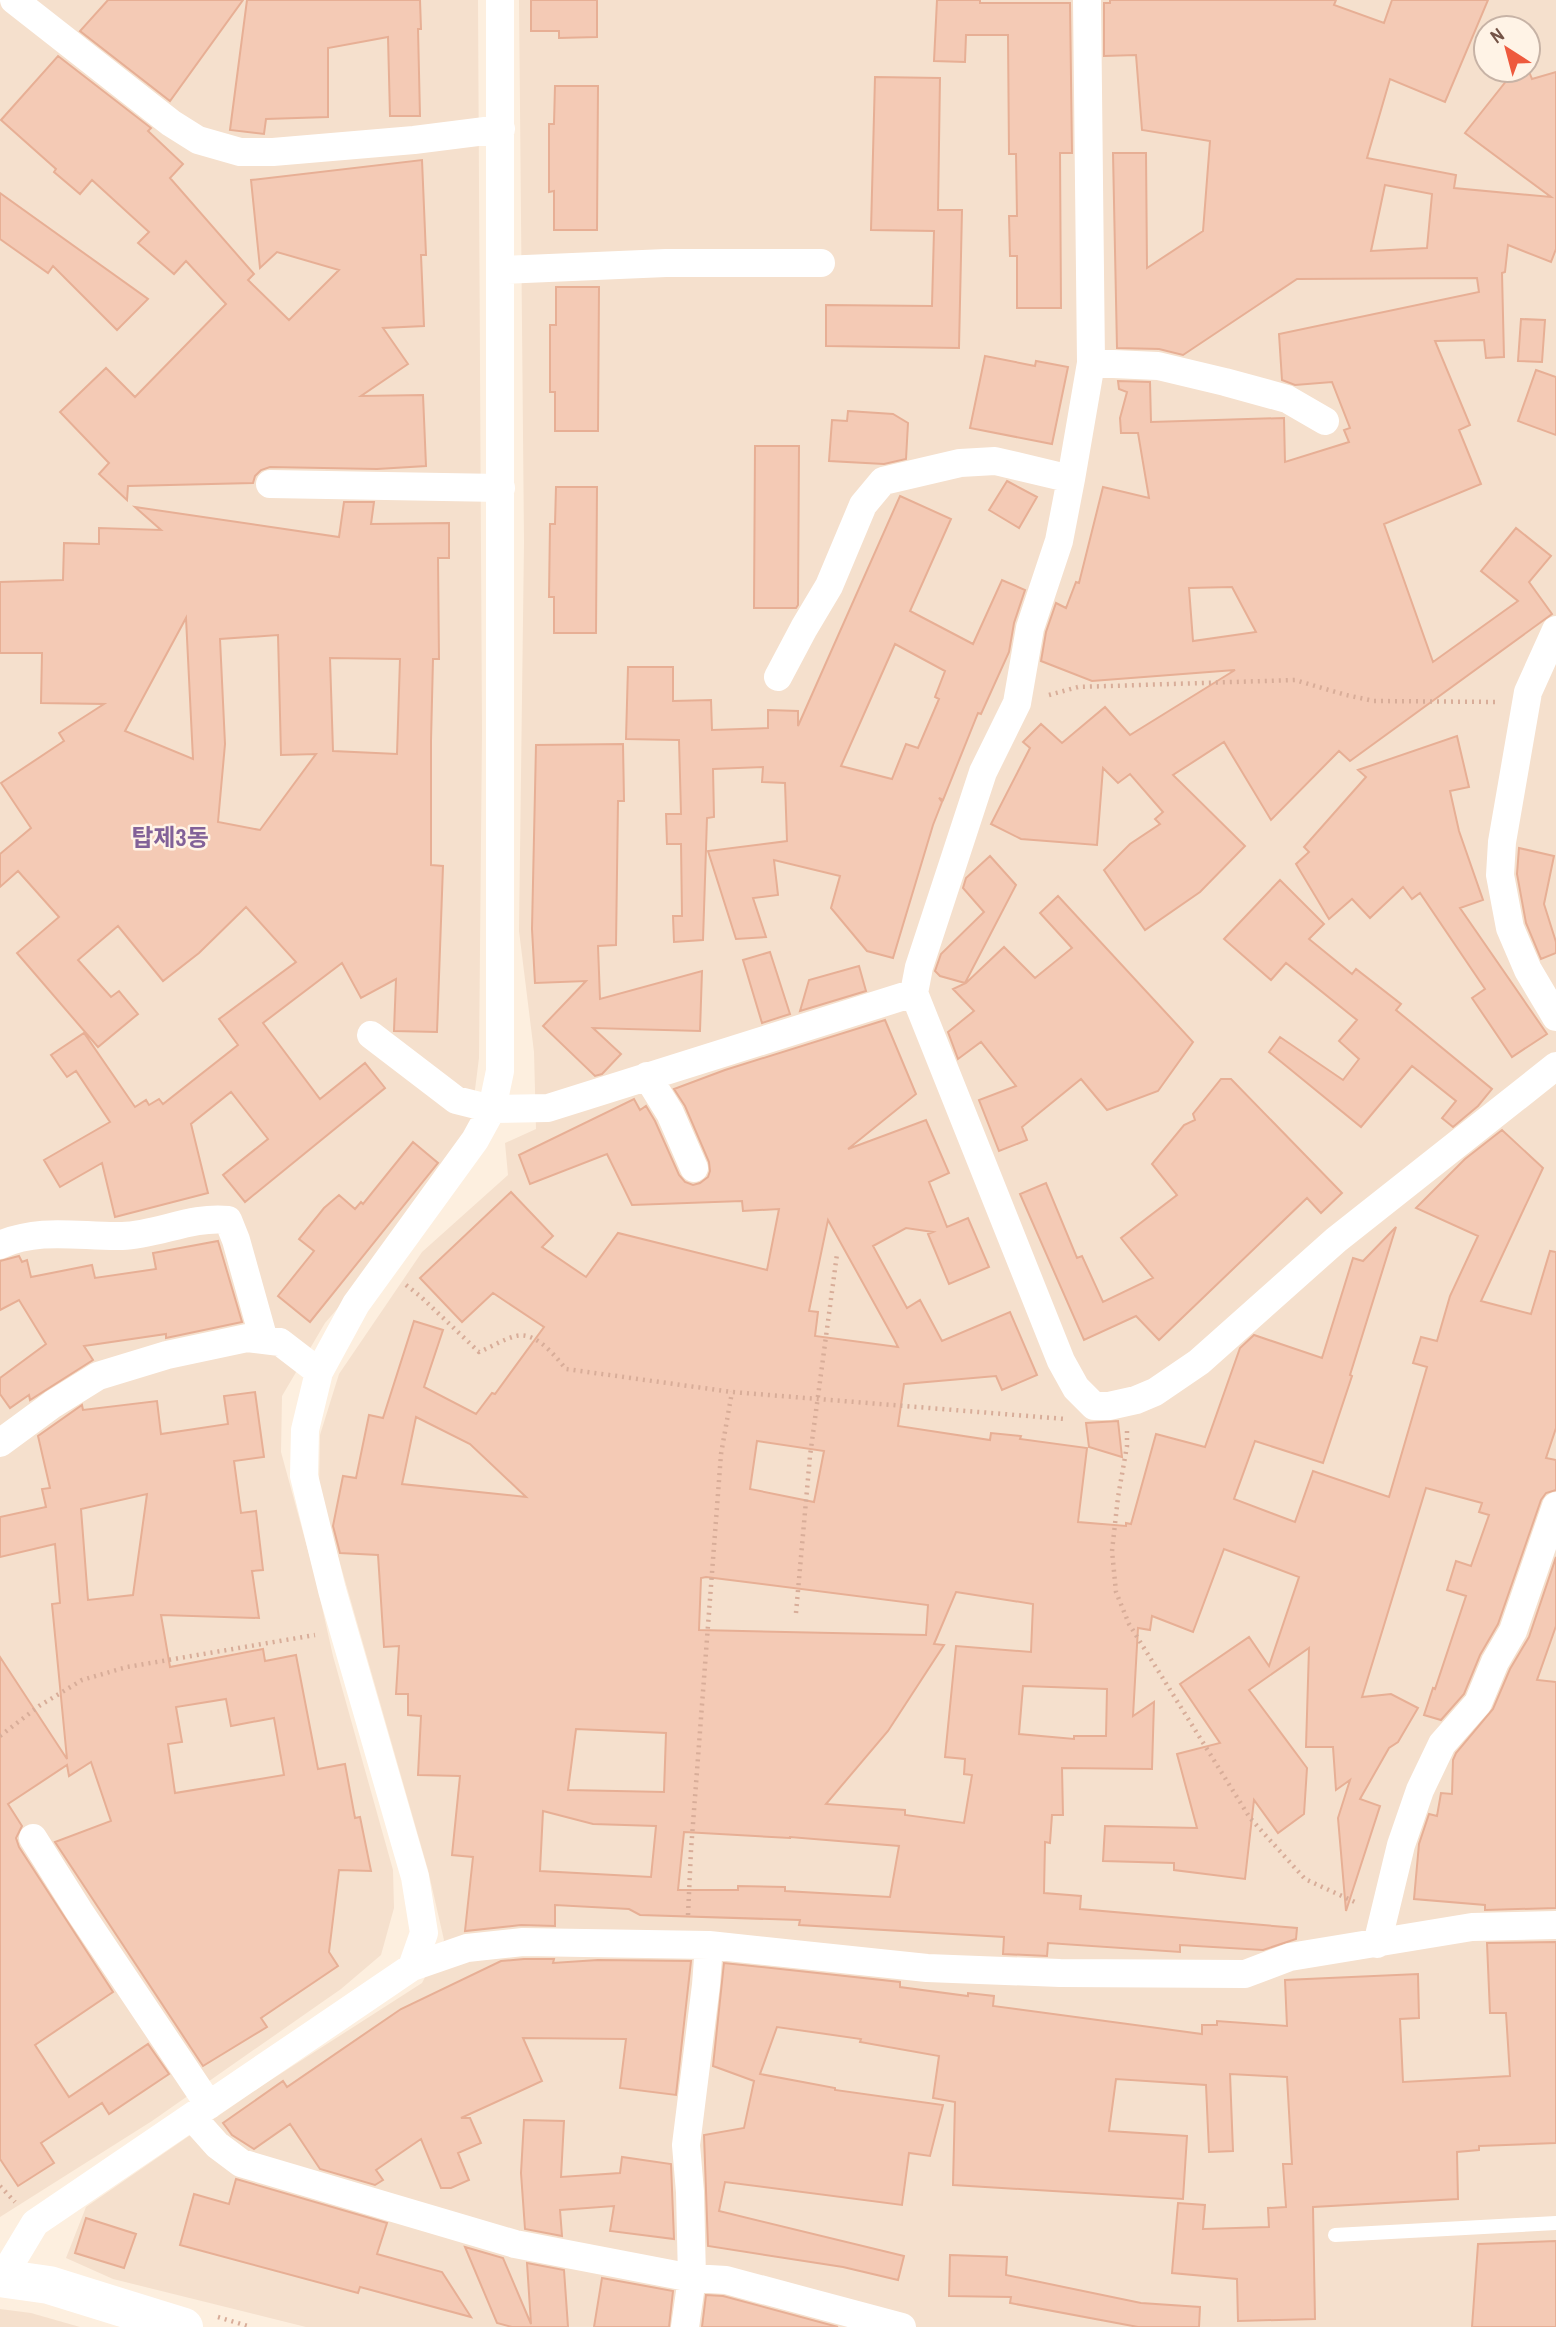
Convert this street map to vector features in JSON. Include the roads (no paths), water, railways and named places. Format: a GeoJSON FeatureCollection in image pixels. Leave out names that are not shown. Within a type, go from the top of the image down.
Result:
{"type":"FeatureCollection","features":[{"type":"Feature","properties":{"kind":"street"},"geometry":{"type":"LineString","coordinates":[[14,0],[171,123],[198,140],[216,146],[240,152],[273,152],[501,129]]}},
{"type":"Feature","properties":{"kind":"street"},"geometry":{"type":"LineString","coordinates":[[412,1968],[424,1933],[415,1877],[344,1631],[304,1476],[305,1430],[319,1372],[356,1304],[475,1140],[492,1110],[500,1071],[500,0]]}},
{"type":"Feature","properties":{"kind":"street"},"geometry":{"type":"LineString","coordinates":[[1087,0],[1091,363],[1071,479],[1059,541],[1030,628],[1017,703],[983,772],[923,955],[914,993],[1061,1361],[1076,1388],[1094,1406],[1109,1406],[1155,1392],[1199,1362],[1336,1240],[1556,1066]]}},
{"type":"Feature","properties":{"kind":"street"},"geometry":{"type":"LineString","coordinates":[[501,270],[666,263],[821,263]]}},
{"type":"Feature","properties":{"kind":"street"},"geometry":{"type":"LineString","coordinates":[[1091,363],[1158,366],[1225,382],[1287,399],[1325,421]]}},
{"type":"Feature","properties":{"kind":"street"},"geometry":{"type":"LineString","coordinates":[[778,677],[829,586],[863,505],[883,481],[960,463],[995,461],[1071,479]]}},
{"type":"Feature","properties":{"kind":"street"},"geometry":{"type":"LineString","coordinates":[[270,484],[501,488]]}},
{"type":"Feature","properties":{"kind":"street"},"geometry":{"type":"LineString","coordinates":[[1556,630],[1528,692],[1502,842],[1500,875],[1510,928],[1528,970],[1556,1017]]}},
{"type":"Feature","properties":{"kind":"street"},"geometry":{"type":"LineString","coordinates":[[371,1035],[456,1100],[492,1110],[548,1108],[914,993]]}},
{"type":"Feature","properties":{"kind":"street"},"geometry":{"type":"LineString","coordinates":[[647,1076],[670,1113],[694,1168]]}},
{"type":"Feature","properties":{"kind":"street"},"geometry":{"type":"LineString","coordinates":[[0,1245],[40,1234],[124,1236],[212,1219],[228,1220],[264,1340]]}},
{"type":"Feature","properties":{"kind":"street"},"geometry":{"type":"LineString","coordinates":[[0,1443],[52,1404],[98,1377],[167,1355],[247,1338],[280,1342],[319,1372]]}},
{"type":"Feature","properties":{"kind":"street"},"geometry":{"type":"LineString","coordinates":[[1377,1944],[1401,1845],[1420,1790],[1442,1744],[1478,1703],[1495,1662],[1513,1631],[1556,1506]]}},
{"type":"Feature","properties":{"kind":"street"},"geometry":{"type":"LineString","coordinates":[[33,1838],[200,2111],[216,2145],[241,2163],[515,2244],[692,2278],[726,2280],[902,2327]]}},
{"type":"Feature","properties":{"kind":"street"},"geometry":{"type":"LineString","coordinates":[[184,2327],[50,2285],[1,2278],[35,2223],[412,1968],[467,1948],[523,1942],[698,1945],[928,1968],[1060,1973],[1245,1974],[1290,1957],[1472,1927],[1556,1924]]}},
{"type":"Feature","properties":{"kind":"street"},"geometry":{"type":"LineString","coordinates":[[685,2327],[692,2278],[686,2145],[706,1985],[698,1945]]}},
{"type":"Feature","properties":{"kind":"lane"},"geometry":{"type":"LineString","coordinates":[[1335,2235],[1556,2223]]}},
{"type":"Feature","properties":{"kind":"district","name":"탑제3동"},"geometry":{"type":"Point","coordinates":[170,837]}}]}
